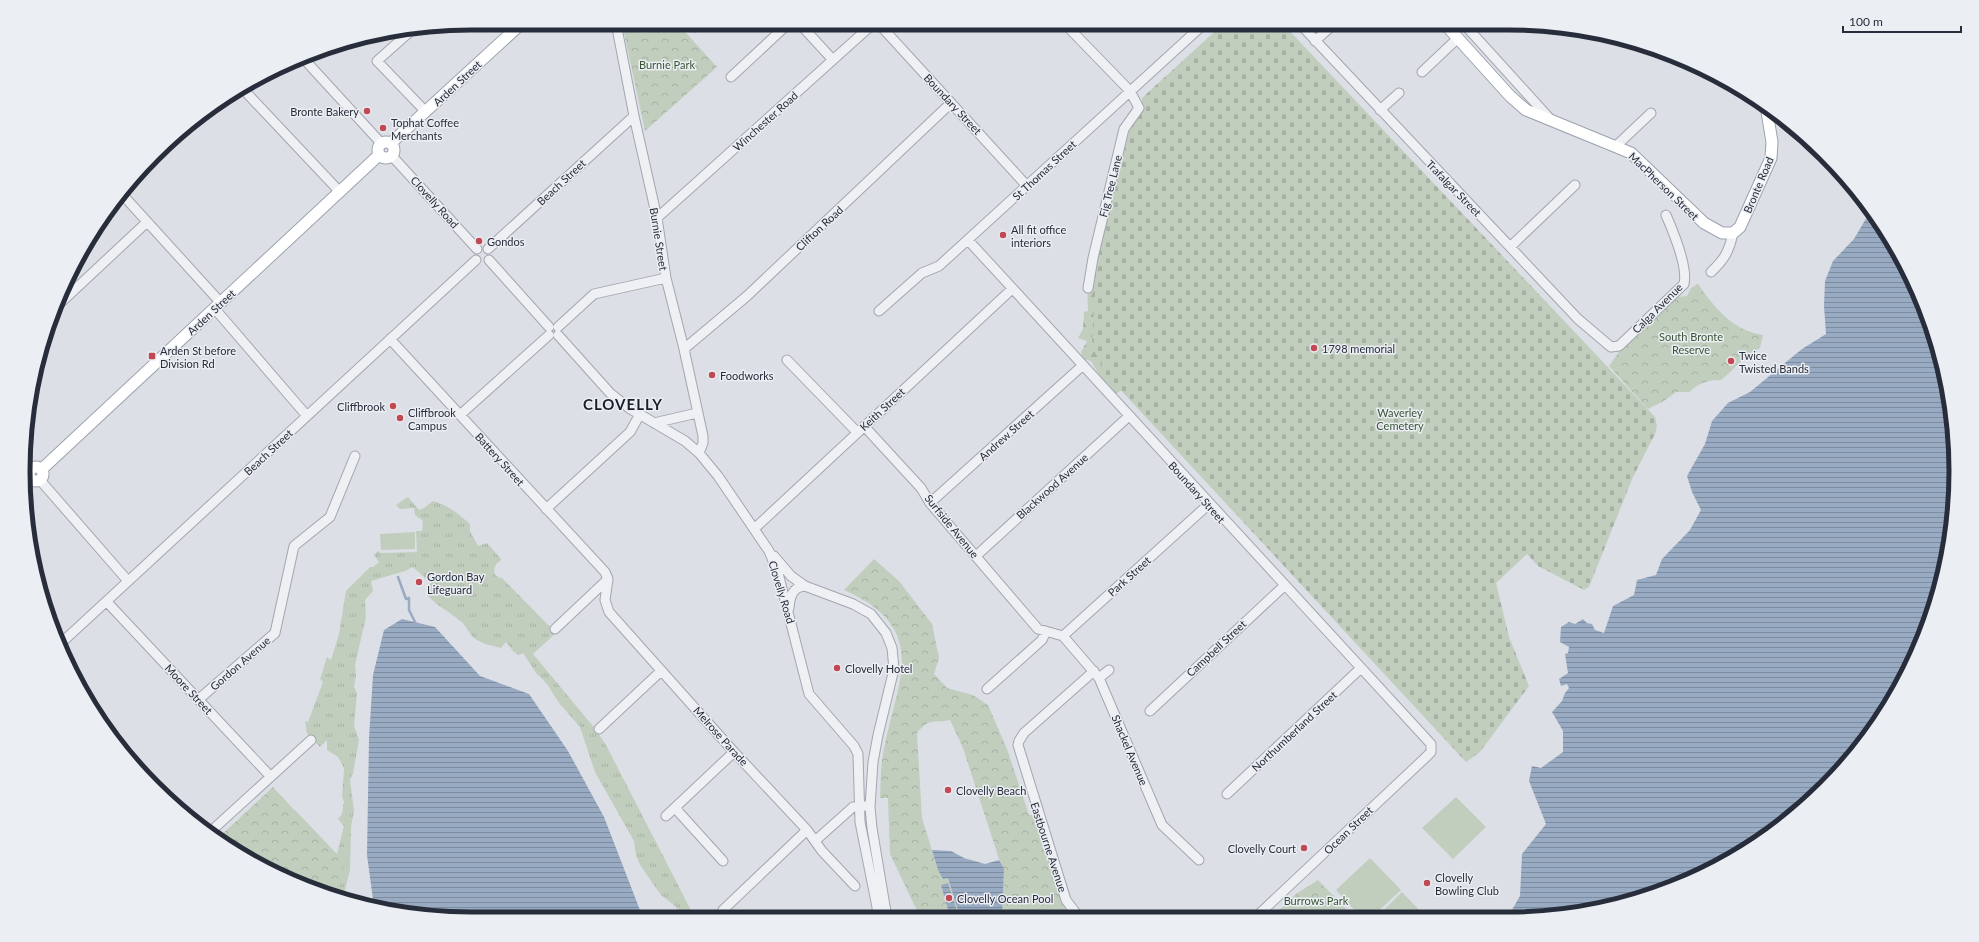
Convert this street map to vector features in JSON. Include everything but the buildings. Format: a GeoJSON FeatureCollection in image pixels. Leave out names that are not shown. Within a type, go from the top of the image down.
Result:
{"type":"FeatureCollection","features":[{"type":"Feature","properties":{"kind":"main road","name":"Arden Street"},"geometry":{"type":"LineString","coordinates":[[386,143],[426,112],[514,30]]}},
{"type":"Feature","properties":{"kind":"main road","name":"MacPherson Street"},"geometry":{"type":"LineString","coordinates":[[1451,30],[1518,103],[1531,113],[1616,146],[1636,156],[1704,224],[1716,231],[1731,233]]}},
{"type":"Feature","properties":{"kind":"main road","name":"Bronte Road"},"geometry":{"type":"LineString","coordinates":[[1731,233],[1742,223],[1771,158],[1772,142],[1767,115]]}},
{"type":"Feature","properties":{"kind":"main road"},"geometry":{"type":"LineString","coordinates":[[386,143],[395,151],[392,156],[386,158],[379,155],[378,147],[386,143]]}},
{"type":"Feature","properties":{"kind":"main road","name":"Arden Street"},"geometry":{"type":"LineString","coordinates":[[32,474],[218,306],[379,155]]}},
{"type":"Feature","properties":{"kind":"street","name":"Burnie Street"},"geometry":{"type":"LineString","coordinates":[[617,30],[634,116],[657,218],[666,278],[684,349],[704,443],[699,454]]}},
{"type":"Feature","properties":{"kind":"street"},"geometry":{"type":"LineString","coordinates":[[731,77],[781,30]]}},
{"type":"Feature","properties":{"kind":"street"},"geometry":{"type":"LineString","coordinates":[[805,30],[833,60]]}},
{"type":"Feature","properties":{"kind":"street","name":"Winchester Road"},"geometry":{"type":"LineString","coordinates":[[657,218],[866,30]]}},
{"type":"Feature","properties":{"kind":"street","name":"Boundary Street"},"geometry":{"type":"LineString","coordinates":[[884,30],[1027,186]]}},
{"type":"Feature","properties":{"kind":"street"},"geometry":{"type":"LineString","coordinates":[[1071,30],[1130,91]]}},
{"type":"Feature","properties":{"kind":"street","name":"St Thomas Street"},"geometry":{"type":"LineString","coordinates":[[879,311],[922,273],[939,266],[1197,30]]}},
{"type":"Feature","properties":{"kind":"street","name":"Trafalgar Street"},"geometry":{"type":"LineString","coordinates":[[1305,30],[1578,319],[1613,348]]}},
{"type":"Feature","properties":{"kind":"street"},"geometry":{"type":"LineString","coordinates":[[1315,41],[1327,30]]}},
{"type":"Feature","properties":{"kind":"street","name":"MacPherson Street"},"geometry":{"type":"LineString","coordinates":[[1469,30],[1552,121]]}},
{"type":"Feature","properties":{"kind":"street"},"geometry":{"type":"LineString","coordinates":[[406,35],[377,61],[426,112]]}},
{"type":"Feature","properties":{"kind":"street"},"geometry":{"type":"LineString","coordinates":[[1422,72],[1458,38]]}},
{"type":"Feature","properties":{"kind":"street"},"geometry":{"type":"LineString","coordinates":[[307,62],[386,143]]}},
{"type":"Feature","properties":{"kind":"street","name":"Fig Tree Lane"},"geometry":{"type":"LineString","coordinates":[[1088,288],[1092,258],[1124,129],[1139,108],[1130,91]]}},
{"type":"Feature","properties":{"kind":"street"},"geometry":{"type":"LineString","coordinates":[[246,92],[340,192]]}},
{"type":"Feature","properties":{"kind":"street"},"geometry":{"type":"LineString","coordinates":[[1380,110],[1399,93]]}},
{"type":"Feature","properties":{"kind":"street","name":"Clifton Road"},"geometry":{"type":"LineString","coordinates":[[684,349],[747,296],[951,103]]}},
{"type":"Feature","properties":{"kind":"street"},"geometry":{"type":"LineString","coordinates":[[1616,146],[1651,113]]}},
{"type":"Feature","properties":{"kind":"street","name":"Beach Street"},"geometry":{"type":"LineString","coordinates":[[488,249],[634,116]]}},
{"type":"Feature","properties":{"kind":"street","name":"Clovelly Road"},"geometry":{"type":"LineString","coordinates":[[392,156],[477,249]]}},
{"type":"Feature","properties":{"kind":"street"},"geometry":{"type":"LineString","coordinates":[[1510,247],[1575,185]]}},
{"type":"Feature","properties":{"kind":"street"},"geometry":{"type":"LineString","coordinates":[[124,199],[147,222],[218,306],[307,416]]}},
{"type":"Feature","properties":{"kind":"street","name":"Calga Avenue"},"geometry":{"type":"LineString","coordinates":[[1613,348],[1619,346],[1684,284],[1678,245],[1666,215]]}},
{"type":"Feature","properties":{"kind":"street"},"geometry":{"type":"LineString","coordinates":[[66,298],[147,222]]}},
{"type":"Feature","properties":{"kind":"street"},"geometry":{"type":"LineString","coordinates":[[1711,272],[1721,263],[1730,250],[1731,233]]}},
{"type":"Feature","properties":{"kind":"street","name":"Boundary Street"},"geometry":{"type":"LineString","coordinates":[[968,240],[1284,586],[1429,741]]}},
{"type":"Feature","properties":{"kind":"street"},"geometry":{"type":"LineString","coordinates":[[484,247],[488,249],[491,256],[484,263],[476,260],[475,253],[477,249],[484,247]]}},
{"type":"Feature","properties":{"kind":"street","name":"Beach Street"},"geometry":{"type":"LineString","coordinates":[[64,640],[476,260]]}},
{"type":"Feature","properties":{"kind":"street","name":"Clovelly Road"},"geometry":{"type":"LineString","coordinates":[[488,260],[610,393],[685,442],[699,454],[718,476],[769,551],[778,573],[789,611],[809,694],[854,746],[858,754],[860,822],[876,912]]}},
{"type":"Feature","properties":{"kind":"street"},"geometry":{"type":"LineString","coordinates":[[460,415],[594,294],[666,278]]}},
{"type":"Feature","properties":{"kind":"street","name":"Keith Street"},"geometry":{"type":"LineString","coordinates":[[754,529],[1012,289]]}},
{"type":"Feature","properties":{"kind":"street","name":"Battery Street"},"geometry":{"type":"LineString","coordinates":[[390,339],[605,572],[608,579]]}},
{"type":"Feature","properties":{"kind":"street","name":"Surfside Avenue"},"geometry":{"type":"LineString","coordinates":[[787,360],[921,488],[930,503],[1042,630]]}},
{"type":"Feature","properties":{"kind":"street","name":"Andrew Street"},"geometry":{"type":"LineString","coordinates":[[930,503],[1082,366]]}},
{"type":"Feature","properties":{"kind":"street"},"geometry":{"type":"LineString","coordinates":[[654,423],[697,413]]}},
{"type":"Feature","properties":{"kind":"street"},"geometry":{"type":"LineString","coordinates":[[546,509],[630,432],[640,414]]}},
{"type":"Feature","properties":{"kind":"street","name":"Blackwood Avenue"},"geometry":{"type":"LineString","coordinates":[[976,556],[1128,416]]}},
{"type":"Feature","properties":{"kind":"street","name":"Gordon Avenue"},"geometry":{"type":"LineString","coordinates":[[199,699],[275,633],[294,546],[330,517],[355,456]]}},
{"type":"Feature","properties":{"kind":"street"},"geometry":{"type":"LineString","coordinates":[[32,474],[128,581]]}},
{"type":"Feature","properties":{"kind":"street","name":"Park Street"},"geometry":{"type":"LineString","coordinates":[[1063,636],[1209,504]]}},
{"type":"Feature","properties":{"kind":"street"},"geometry":{"type":"LineString","coordinates":[[769,551],[791,576],[805,586],[853,604],[871,614],[886,633],[892,648],[894,669],[873,762],[870,807],[886,912]]}},
{"type":"Feature","properties":{"kind":"street"},"geometry":{"type":"LineString","coordinates":[[555,629],[608,579]]}},
{"type":"Feature","properties":{"kind":"street","name":"Melrose Parade"},"geometry":{"type":"LineString","coordinates":[[608,579],[604,600],[606,608],[734,752],[807,830],[822,851],[855,886]]}},
{"type":"Feature","properties":{"kind":"street"},"geometry":{"type":"LineString","coordinates":[[789,611],[792,593],[799,587],[805,586]]}},
{"type":"Feature","properties":{"kind":"street","name":"Campbell Street"},"geometry":{"type":"LineString","coordinates":[[1150,711],[1284,586]]}},
{"type":"Feature","properties":{"kind":"street","name":"Moore Street"},"geometry":{"type":"LineString","coordinates":[[107,602],[270,776]]}},
{"type":"Feature","properties":{"kind":"street"},"geometry":{"type":"LineString","coordinates":[[986,689],[1042,640],[1042,630],[1063,636]]}},
{"type":"Feature","properties":{"kind":"street","name":"Shackel Avenue"},"geometry":{"type":"LineString","coordinates":[[1063,636],[1097,674],[1162,825],[1199,860]]}},
{"type":"Feature","properties":{"kind":"street","name":"Northumberland Street"},"geometry":{"type":"LineString","coordinates":[[1227,794],[1361,668]]}},
{"type":"Feature","properties":{"kind":"street"},"geometry":{"type":"LineString","coordinates":[[1097,674],[1109,670]]}},
{"type":"Feature","properties":{"kind":"street"},"geometry":{"type":"LineString","coordinates":[[599,729],[661,671]]}},
{"type":"Feature","properties":{"kind":"street","name":"Eastbourne Avenue"},"geometry":{"type":"LineString","coordinates":[[1075,912],[1066,900],[1019,750],[1019,740],[1024,733],[1097,674]]}},
{"type":"Feature","properties":{"kind":"street"},"geometry":{"type":"LineString","coordinates":[[214,829],[311,740]]}},
{"type":"Feature","properties":{"kind":"street","name":"Ocean Street"},"geometry":{"type":"LineString","coordinates":[[1261,912],[1431,752],[1429,741]]}},
{"type":"Feature","properties":{"kind":"street"},"geometry":{"type":"LineString","coordinates":[[666,816],[734,752]]}},
{"type":"Feature","properties":{"kind":"street"},"geometry":{"type":"LineString","coordinates":[[815,841],[853,807],[870,807]]}},
{"type":"Feature","properties":{"kind":"street"},"geometry":{"type":"LineString","coordinates":[[675,808],[723,860]]}},
{"type":"Feature","properties":{"kind":"street"},"geometry":{"type":"LineString","coordinates":[[723,910],[807,830]]}},
{"type":"Feature","properties":{"kind":"green space","name":"Burnie Park"},"geometry":{"type":"Polygon","coordinates":[[[623,30],[683,30],[717,67],[645,131],[623,30]]]}},
{"type":"Feature","properties":{"kind":"green space","name":"Waverley Cemetery"},"geometry":{"type":"Polygon","coordinates":[[[1216,30],[1289,30],[1655,417],[1657,426],[1655,434],[1633,477],[1589,587],[1584,590],[1538,566],[1527,554],[1496,583],[1509,637],[1529,686],[1480,752],[1466,762],[1103,371],[1092,340],[1097,262],[1129,132],[1142,109],[1142,98],[1216,30]]]}},
{"type":"Feature","properties":{"kind":"green space"},"geometry":{"type":"Polygon","coordinates":[[[1095,266],[1097,267],[1122,390],[1117,393],[1109,389],[1091,361],[1082,359],[1081,352],[1087,341],[1078,338],[1083,329],[1084,312],[1088,311],[1087,284],[1095,266]]]}},
{"type":"Feature","properties":{"kind":"green space","name":"South Bronte Reserve"},"geometry":{"type":"Polygon","coordinates":[[[1698,284],[1725,317],[1742,329],[1763,335],[1760,348],[1744,358],[1721,380],[1704,383],[1689,392],[1676,392],[1664,401],[1648,409],[1609,366],[1619,352],[1678,297],[1687,296],[1691,288],[1698,284]]]}},
{"type":"Feature","properties":{"kind":"green space"},"geometry":{"type":"Polygon","coordinates":[[[408,497],[419,510],[433,501],[457,513],[470,524],[470,531],[478,546],[487,543],[501,559],[496,564],[494,571],[495,575],[502,578],[556,633],[533,654],[597,731],[607,747],[692,912],[680,912],[674,905],[661,895],[642,868],[636,856],[634,841],[595,772],[580,727],[559,703],[547,684],[536,673],[523,653],[518,655],[506,642],[501,648],[475,639],[462,622],[427,595],[430,593],[427,589],[431,583],[413,567],[405,571],[371,581],[373,591],[365,600],[366,617],[355,665],[356,675],[354,687],[357,693],[354,726],[359,740],[353,773],[350,780],[354,811],[351,827],[350,870],[345,894],[329,889],[276,867],[250,853],[295,810],[337,854],[344,826],[338,819],[342,814],[344,802],[342,797],[344,768],[338,757],[327,750],[327,740],[320,747],[307,733],[305,721],[308,722],[323,682],[320,679],[327,657],[331,660],[339,634],[346,591],[370,567],[373,567],[379,562],[374,555],[378,551],[381,553],[417,552],[416,531],[422,531],[423,521],[415,515],[414,508],[400,509],[396,505],[408,497]]]}},
{"type":"Feature","properties":{"kind":"green space"},"geometry":{"type":"Polygon","coordinates":[[[415,532],[415,549],[381,550],[380,534],[415,532]]]}},
{"type":"Feature","properties":{"kind":"green space"},"geometry":{"type":"Polygon","coordinates":[[[874,559],[899,581],[932,624],[939,658],[934,674],[947,688],[973,695],[988,705],[1007,749],[1029,815],[1033,815],[1061,902],[1068,912],[1002,912],[1004,868],[999,859],[963,748],[950,720],[929,722],[917,733],[922,818],[938,870],[948,877],[958,912],[918,912],[890,854],[888,798],[880,798],[882,760],[900,682],[902,660],[899,641],[890,623],[872,606],[844,590],[874,559]]]}},
{"type":"Feature","properties":{"kind":"green space"},"geometry":{"type":"Polygon","coordinates":[[[273,787],[344,864],[337,891],[276,867],[250,853],[222,835],[273,787]]]}},
{"type":"Feature","properties":{"kind":"green space"},"geometry":{"type":"Polygon","coordinates":[[[1456,797],[1486,827],[1453,859],[1422,828],[1456,797]]]}},
{"type":"Feature","properties":{"kind":"green space"},"geometry":{"type":"Polygon","coordinates":[[[1370,858],[1401,890],[1377,912],[1356,912],[1336,890],[1370,858]]]}},
{"type":"Feature","properties":{"kind":"green space","name":"Burrows Park"},"geometry":{"type":"Polygon","coordinates":[[[1318,880],[1349,912],[1277,912],[1296,894],[1318,880]]]}},
{"type":"Feature","properties":{"kind":"green space"},"geometry":{"type":"Polygon","coordinates":[[[1402,892],[1421,912],[1382,912],[1402,892]]]}},
{"type":"Feature","properties":{"kind":"water"},"geometry":{"type":"Polygon","coordinates":[[[1868,216],[1904,276],[1926,329],[1941,385],[1945,413],[1949,471],[1948,500],[1941,557],[1926,613],[1904,666],[1875,716],[1840,762],[1799,803],[1753,838],[1703,867],[1650,889],[1594,904],[1537,911],[1511,912],[1520,896],[1522,854],[1546,824],[1529,781],[1532,766],[1541,768],[1563,752],[1563,731],[1552,712],[1562,701],[1569,688],[1567,684],[1561,686],[1559,679],[1568,673],[1565,654],[1568,653],[1569,647],[1560,642],[1561,627],[1569,622],[1575,624],[1583,619],[1587,623],[1592,624],[1595,630],[1604,633],[1613,606],[1634,595],[1637,580],[1656,575],[1662,559],[1690,530],[1701,510],[1692,492],[1687,476],[1705,444],[1712,421],[1728,403],[1750,392],[1802,349],[1826,334],[1824,306],[1825,281],[1833,261],[1854,239],[1868,216]]]}},
{"type":"Feature","properties":{"kind":"water"},"geometry":{"type":"Polygon","coordinates":[[[402,619],[435,627],[480,676],[529,694],[568,751],[604,817],[641,912],[442,911],[385,904],[373,901],[367,855],[369,738],[373,675],[384,630],[402,619]]]}},
{"type":"Feature","properties":{"kind":"water"},"geometry":{"type":"Polygon","coordinates":[[[932,850],[951,851],[964,858],[985,864],[999,860],[1004,868],[1002,912],[958,912],[948,878],[943,879],[938,870],[932,850]]]}},
{"type":"Feature","properties":{"kind":"water","name":"Clovelly Ocean Pool"},"geometry":{"type":"Polygon","coordinates":[[[948,883],[957,911],[949,912],[941,885],[948,883]]]}},
{"type":"Feature","properties":{"kind":"waterway"},"geometry":{"type":"LineString","coordinates":[[398,577],[406,599],[409,598],[409,610],[415,622]]}},
{"type":"Feature","properties":{"kind":"place","name":"Bronte Bakery"},"geometry":{"type":"Point","coordinates":[367,111]}},
{"type":"Feature","properties":{"kind":"place","name":"Tophat Coffee Merchants"},"geometry":{"type":"Point","coordinates":[383,128]}},
{"type":"Feature","properties":{"kind":"place","name":"All fit office interiors"},"geometry":{"type":"Point","coordinates":[1003,235]}},
{"type":"Feature","properties":{"kind":"place","name":"Gondos"},"geometry":{"type":"Point","coordinates":[479,241]}},
{"type":"Feature","properties":{"kind":"place","name":"1798 memorial"},"geometry":{"type":"Point","coordinates":[1314,348]}},
{"type":"Feature","properties":{"kind":"place","name":"Arden St before Division Rd"},"geometry":{"type":"Point","coordinates":[152,356]}},
{"type":"Feature","properties":{"kind":"place","name":"Twice Twisted Bands"},"geometry":{"type":"Point","coordinates":[1731,361]}},
{"type":"Feature","properties":{"kind":"place","name":"Foodworks"},"geometry":{"type":"Point","coordinates":[712,375]}},
{"type":"Feature","properties":{"kind":"place","name":"Cliffbrook"},"geometry":{"type":"Point","coordinates":[393,406]}},
{"type":"Feature","properties":{"kind":"place","name":"Cliffbrook Campus"},"geometry":{"type":"Point","coordinates":[400,418]}},
{"type":"Feature","properties":{"kind":"place","name":"Gordon Bay Lifeguard"},"geometry":{"type":"Point","coordinates":[419,582]}},
{"type":"Feature","properties":{"kind":"place","name":"Clovelly Hotel"},"geometry":{"type":"Point","coordinates":[837,668]}},
{"type":"Feature","properties":{"kind":"place","name":"Clovelly Beach"},"geometry":{"type":"Point","coordinates":[948,790]}},
{"type":"Feature","properties":{"kind":"place","name":"Clovelly Court"},"geometry":{"type":"Point","coordinates":[1304,848]}},
{"type":"Feature","properties":{"kind":"place","name":"Clovelly Bowling Club"},"geometry":{"type":"Point","coordinates":[1427,883]}},
{"type":"Feature","properties":{"kind":"place","name":"Clovelly Ocean Pool"},"geometry":{"type":"Point","coordinates":[949,898]}},
{"type":"Feature","properties":{"kind":"district","name":"CLOVELLY"},"geometry":{"type":"Point","coordinates":[623,404]}}]}
